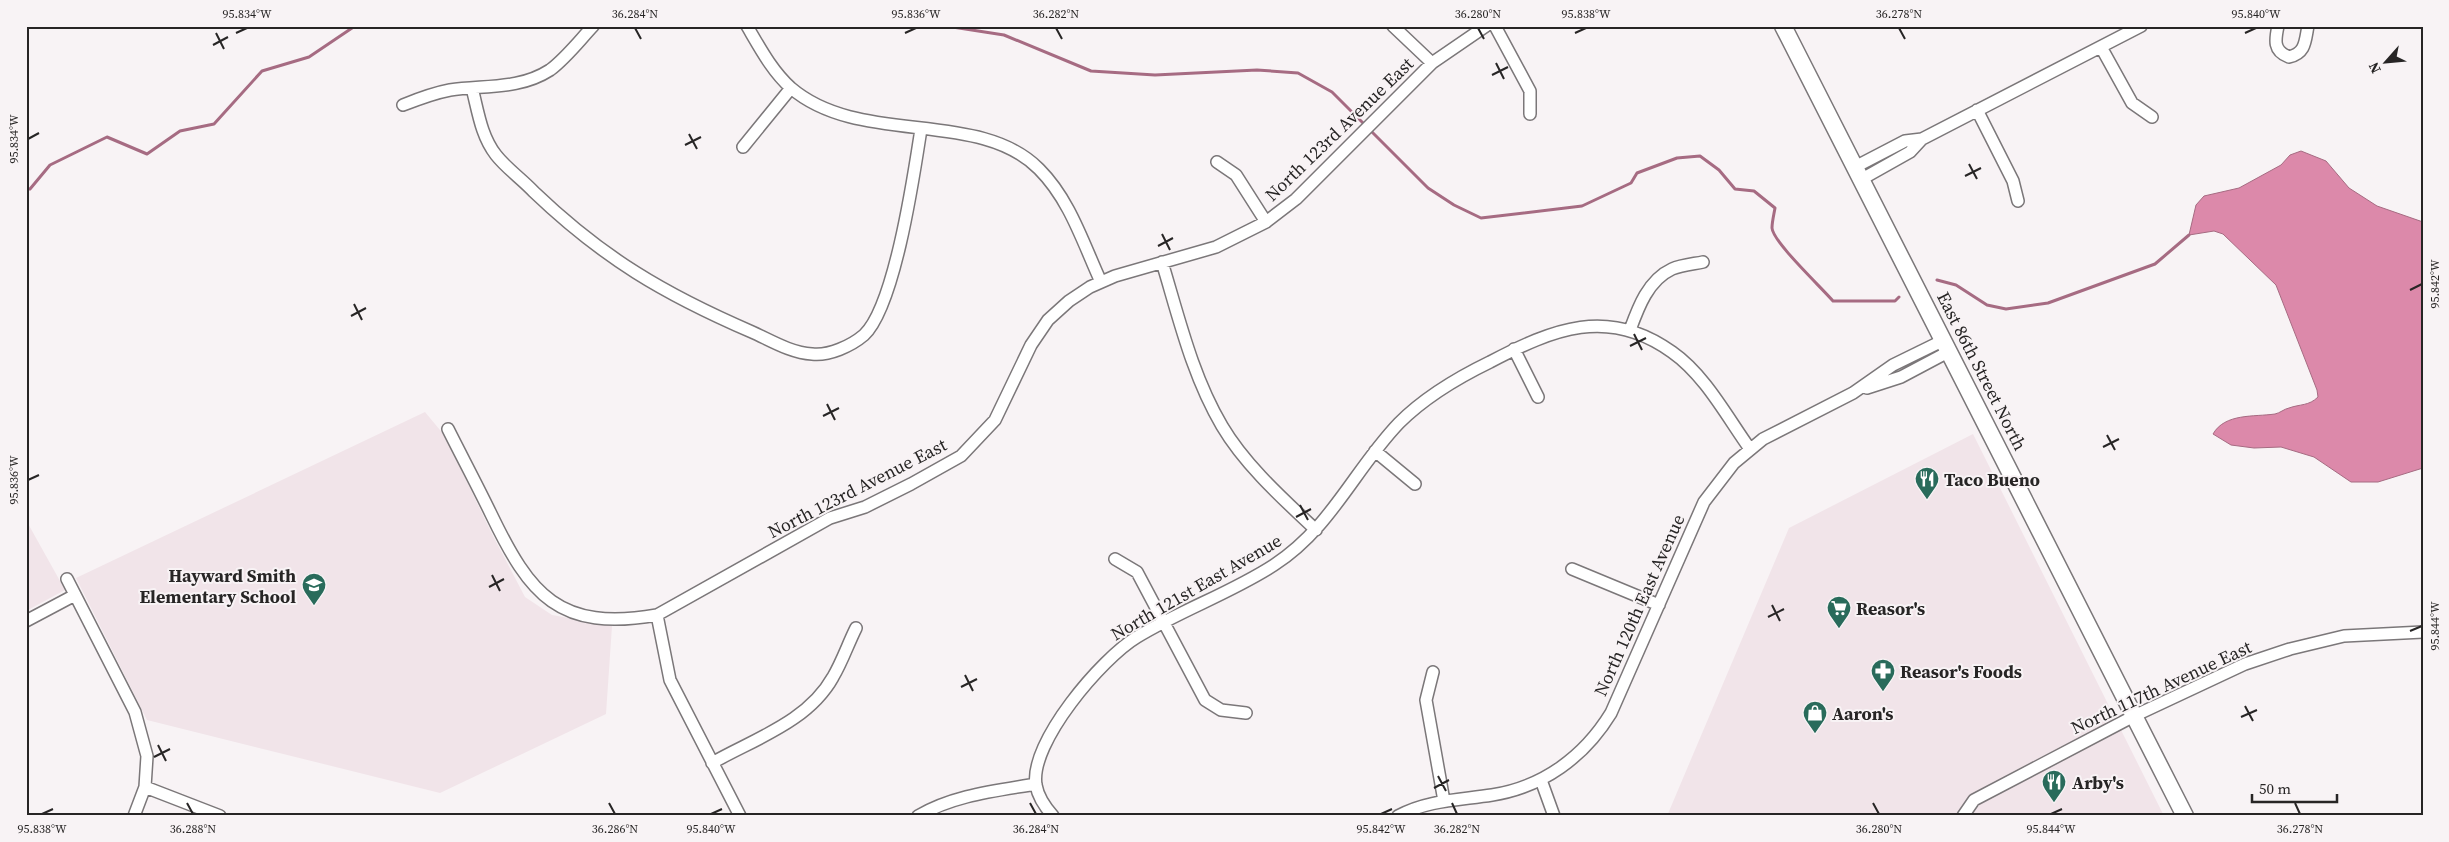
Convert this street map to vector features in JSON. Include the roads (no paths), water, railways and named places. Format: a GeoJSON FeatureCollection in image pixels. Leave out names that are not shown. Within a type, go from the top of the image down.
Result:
{"type":"FeatureCollection","features":[{"type":"Feature","properties":{"kind":"main road","name":"East 86th Street North"},"geometry":{"type":"LineString","coordinates":[[1783,26],[2185,816]]}},
{"type":"Feature","properties":{"kind":"street"},"geometry":{"type":"LineString","coordinates":[[402,105],[435,94],[472,88],[515,85],[539,76],[562,60],[592,26]]}},
{"type":"Feature","properties":{"kind":"street"},"geometry":{"type":"LineString","coordinates":[[748,26],[768,61],[791,88],[826,109],[862,121],[986,139],[1008,148],[1039,168],[1069,209],[1101,282]]}},
{"type":"Feature","properties":{"kind":"street"},"geometry":{"type":"LineString","coordinates":[[1393,26],[1432,63]]}},
{"type":"Feature","properties":{"kind":"street","name":"North 123rd Avenue East"},"geometry":{"type":"LineString","coordinates":[[448,429],[519,568],[539,592],[549,600],[578,614],[606,620],[627,620],[656,615],[830,518],[873,503],[961,456],[995,420],[1031,344],[1048,320],[1069,301],[1101,282],[1216,247],[1266,222],[1296,199],[1432,63],[1486,26]]}},
{"type":"Feature","properties":{"kind":"street"},"geometry":{"type":"LineString","coordinates":[[1495,26],[1530,91],[1530,114]]}},
{"type":"Feature","properties":{"kind":"street"},"geometry":{"type":"LineString","coordinates":[[1858,173],[1910,152],[1922,139],[2141,26]]}},
{"type":"Feature","properties":{"kind":"street"},"geometry":{"type":"LineString","coordinates":[[2278,26],[2275,42],[2278,50],[2289,56],[2297,55],[2304,48],[2308,26]]}},
{"type":"Feature","properties":{"kind":"street"},"geometry":{"type":"LineString","coordinates":[[2101,47],[2132,103],[2152,117]]}},
{"type":"Feature","properties":{"kind":"street"},"geometry":{"type":"LineString","coordinates":[[472,88],[483,129],[496,154],[567,223],[607,255],[653,285],[703,311],[794,350],[812,354],[830,353],[851,344],[865,334],[875,319],[884,299],[902,235],[921,129]]}},
{"type":"Feature","properties":{"kind":"street"},"geometry":{"type":"LineString","coordinates":[[743,147],[791,88]]}},
{"type":"Feature","properties":{"kind":"street"},"geometry":{"type":"LineString","coordinates":[[1978,110],[2013,181],[2018,201]]}},
{"type":"Feature","properties":{"kind":"street"},"geometry":{"type":"LineString","coordinates":[[1217,162],[1236,175],[1266,222]]}},
{"type":"Feature","properties":{"kind":"street"},"geometry":{"type":"LineString","coordinates":[[1162,262],[1187,350],[1203,389],[1222,427],[1243,456],[1316,530]]}},
{"type":"Feature","properties":{"kind":"street"},"geometry":{"type":"LineString","coordinates":[[1630,330],[1642,300],[1662,276],[1672,269],[1703,262]]}},
{"type":"Feature","properties":{"kind":"street","name":"North 121st East Avenue"},"geometry":{"type":"LineString","coordinates":[[1036,784],[1036,771],[1046,742],[1088,681],[1123,647],[1163,623],[1274,565],[1296,550],[1332,512],[1375,451],[1400,423],[1438,391],[1514,349],[1542,336],[1569,328],[1598,326],[1630,330],[1653,340],[1683,360],[1698,377],[1750,449]]}},
{"type":"Feature","properties":{"kind":"street","name":"North 120th East Avenue"},"geometry":{"type":"LineString","coordinates":[[1398,816],[1444,801],[1506,792],[1540,780],[1575,758],[1600,731],[1621,693],[1704,502],[1734,463],[1750,449],[1785,427],[1853,393],[1901,377],[1947,345]]}},
{"type":"Feature","properties":{"kind":"street"},"geometry":{"type":"LineString","coordinates":[[1514,349],[1538,397]]}},
{"type":"Feature","properties":{"kind":"street"},"geometry":{"type":"LineString","coordinates":[[1375,451],[1415,484]]}},
{"type":"Feature","properties":{"kind":"street"},"geometry":{"type":"LineString","coordinates":[[1115,559],[1137,572],[1205,700],[1221,710],[1246,713]]}},
{"type":"Feature","properties":{"kind":"street"},"geometry":{"type":"LineString","coordinates":[[1572,569],[1659,605]]}},
{"type":"Feature","properties":{"kind":"street"},"geometry":{"type":"LineString","coordinates":[[67,579],[135,712],[147,756],[145,787],[134,816]]}},
{"type":"Feature","properties":{"kind":"street"},"geometry":{"type":"LineString","coordinates":[[26,620],[75,595]]}},
{"type":"Feature","properties":{"kind":"street"},"geometry":{"type":"LineString","coordinates":[[656,615],[670,680],[740,816]]}},
{"type":"Feature","properties":{"kind":"street"},"geometry":{"type":"LineString","coordinates":[[712,762],[785,724],[816,698],[833,678],[856,628]]}},
{"type":"Feature","properties":{"kind":"street","name":"North 117th Avenue East"},"geometry":{"type":"LineString","coordinates":[[1963,816],[1974,800],[2134,716],[2245,664],[2290,649],[2344,636],[2423,632]]}},
{"type":"Feature","properties":{"kind":"street"},"geometry":{"type":"LineString","coordinates":[[1433,672],[1426,700],[1444,801]]}},
{"type":"Feature","properties":{"kind":"street"},"geometry":{"type":"LineString","coordinates":[[1540,780],[1554,816]]}},
{"type":"Feature","properties":{"kind":"street"},"geometry":{"type":"LineString","coordinates":[[918,816],[933,807],[964,797],[1036,784],[1039,796],[1052,816]]}},
{"type":"Feature","properties":{"kind":"street"},"geometry":{"type":"LineString","coordinates":[[145,787],[220,816]]}},
{"type":"Feature","properties":{"kind":"waterway"},"geometry":{"type":"LineString","coordinates":[[26,189],[30,189],[50,165],[107,137],[147,154],[180,131],[214,124],[262,71],[309,57],[355,26]]}},
{"type":"Feature","properties":{"kind":"waterway"},"geometry":{"type":"LineString","coordinates":[[946,26],[1004,35],[1091,71],[1155,75],[1257,70],[1298,73],[1332,92],[1428,188],[1454,205],[1481,218],[1582,206],[1631,183],[1637,173],[1677,158],[1700,156],[1719,170],[1735,189],[1754,191],[1775,208],[1772,228],[1774,235],[1833,301],[1895,301],[1899,297]]}},
{"type":"Feature","properties":{"kind":"waterway"},"geometry":{"type":"LineString","coordinates":[[1937,280],[1956,285],[1987,305],[2006,309],[2048,303],[2155,264],[2189,235]]}},
{"type":"Feature","properties":{"kind":"place","name":"Taco Bueno"},"geometry":{"type":"Point","coordinates":[1927,500]}},
{"type":"Feature","properties":{"kind":"place","name":"Hayward Smith Elementary School"},"geometry":{"type":"Point","coordinates":[314,606]}},
{"type":"Feature","properties":{"kind":"place","name":"Reasor's"},"geometry":{"type":"Point","coordinates":[1839,629]}},
{"type":"Feature","properties":{"kind":"place","name":"Reasor's Foods"},"geometry":{"type":"Point","coordinates":[1883,692]}},
{"type":"Feature","properties":{"kind":"place","name":"Aaron's"},"geometry":{"type":"Point","coordinates":[1815,734]}},
{"type":"Feature","properties":{"kind":"place","name":"Arby's"},"geometry":{"type":"Point","coordinates":[2054,803]}}]}
